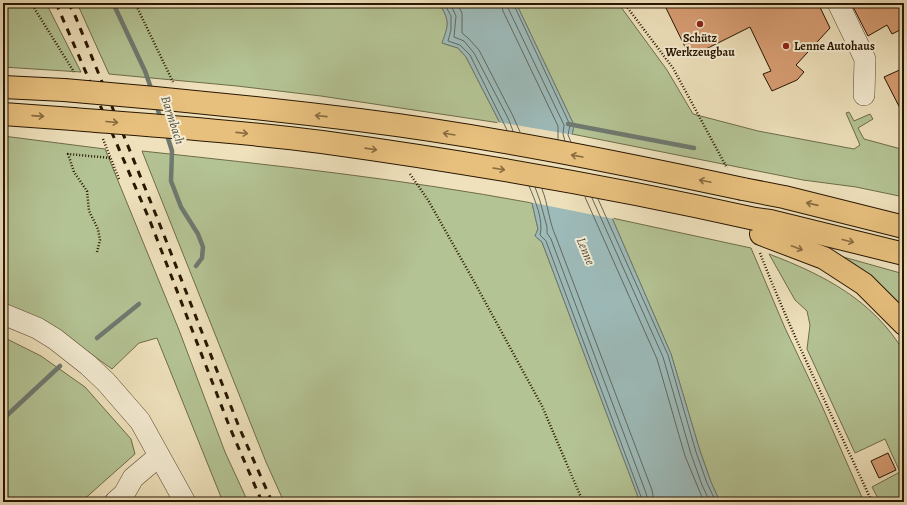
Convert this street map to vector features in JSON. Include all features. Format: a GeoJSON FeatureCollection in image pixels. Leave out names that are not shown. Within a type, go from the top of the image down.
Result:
{"type":"FeatureCollection","features":[{"type":"Feature","properties":{"kind":"highway"},"geometry":{"type":"LineString","coordinates":[[3,87],[69,81],[221,104],[360,120],[613,162],[791,199],[904,227]]}},
{"type":"Feature","properties":{"kind":"highway"},"geometry":{"type":"LineString","coordinates":[[3,114],[211,130],[321,142],[508,170],[703,207],[758,226],[824,258],[864,284],[904,324]]}},
{"type":"Feature","properties":{"kind":"highway"},"geometry":{"type":"LineString","coordinates":[[758,226],[770,221],[904,254]]}},
{"type":"Feature","properties":{"kind":"street"},"geometry":{"type":"LineString","coordinates":[[838,3],[865,59],[864,95]]}},
{"type":"Feature","properties":{"kind":"street"},"geometry":{"type":"LineString","coordinates":[[3,314],[37,328],[55,339],[88,365],[114,391],[140,421],[185,502]]}},
{"type":"Feature","properties":{"kind":"street"},"geometry":{"type":"LineString","coordinates":[[115,502],[124,494],[133,478],[159,456]]}},
{"type":"Feature","properties":{"kind":"path"},"geometry":{"type":"LineString","coordinates":[[31,3],[69,81]]}},
{"type":"Feature","properties":{"kind":"path"},"geometry":{"type":"LineString","coordinates":[[135,3],[175,88]]}},
{"type":"Feature","properties":{"kind":"path"},"geometry":{"type":"LineString","coordinates":[[97,252],[100,240],[98,229],[89,211],[87,191],[74,172],[68,154],[111,158]]}},
{"type":"Feature","properties":{"kind":"path"},"geometry":{"type":"LineString","coordinates":[[428,200],[542,406],[583,502]]}},
{"type":"Feature","properties":{"kind":"green space"},"geometry":{"type":"Polygon","coordinates":[[[3,3],[46,3],[81,72],[3,67],[3,3]]]}},
{"type":"Feature","properties":{"kind":"green space"},"geometry":{"type":"Polygon","coordinates":[[[77,3],[439,3],[447,19],[447,27],[442,43],[458,48],[466,57],[500,123],[321,96],[237,86],[109,74],[77,3]]]}},
{"type":"Feature","properties":{"kind":"green space"},"geometry":{"type":"Polygon","coordinates":[[[516,3],[618,3],[667,70],[693,114],[758,131],[854,149],[860,145],[846,113],[849,112],[854,121],[870,114],[873,119],[858,128],[864,139],[901,149],[904,139],[904,197],[856,187],[803,180],[572,134],[574,125],[516,3]]]}},
{"type":"Feature","properties":{"kind":"green space"},"geometry":{"type":"Polygon","coordinates":[[[3,136],[105,149],[179,330],[225,452],[248,502],[223,502],[157,338],[139,343],[112,369],[45,321],[3,303],[3,136]]]}},
{"type":"Feature","properties":{"kind":"green space"},"geometry":{"type":"Polygon","coordinates":[[[142,151],[289,167],[484,194],[532,203],[538,229],[535,236],[542,242],[640,502],[284,502],[266,462],[142,151]]]}},
{"type":"Feature","properties":{"kind":"green space"},"geometry":{"type":"Polygon","coordinates":[[[612,218],[751,248],[785,328],[822,406],[864,502],[720,502],[700,451],[671,354],[612,218]]]}},
{"type":"Feature","properties":{"kind":"green space"},"geometry":{"type":"Polygon","coordinates":[[[822,251],[904,274],[904,314],[822,251]]]}},
{"type":"Feature","properties":{"kind":"green space"},"geometry":{"type":"Polygon","coordinates":[[[769,254],[809,271],[846,291],[878,318],[892,334],[904,352],[904,502],[880,502],[872,487],[900,472],[885,439],[855,453],[807,349],[810,325],[807,311],[795,300],[769,254]]]}},
{"type":"Feature","properties":{"kind":"green space"},"geometry":{"type":"Polygon","coordinates":[[[3,337],[41,356],[85,387],[131,439],[135,454],[81,502],[3,502],[3,337]]]}},
{"type":"Feature","properties":{"kind":"water","name":"Lenne"},"geometry":{"type":"Polygon","coordinates":[[[439,3],[516,3],[574,125],[572,135],[612,218],[671,354],[700,451],[720,502],[640,502],[542,242],[535,236],[538,229],[532,203],[500,123],[466,57],[458,48],[442,43],[447,27],[447,19],[439,3]]]}},
{"type":"Feature","properties":{"kind":"pier"},"geometry":{"type":"Polygon","coordinates":[[[497,122],[574,135],[614,219],[529,202],[497,122]]]}},
{"type":"Feature","properties":{"kind":"building"},"geometry":{"type":"Polygon","coordinates":[[[672,3],[818,3],[830,28],[796,65],[804,72],[797,80],[772,91],[763,74],[771,71],[750,27],[690,57],[665,6],[672,3]]]}},
{"type":"Feature","properties":{"kind":"building"},"geometry":{"type":"Polygon","coordinates":[[[851,3],[904,3],[904,28],[892,34],[887,25],[868,36],[851,3]]]}},
{"type":"Feature","properties":{"kind":"building"},"geometry":{"type":"Polygon","coordinates":[[[904,68],[904,116],[884,77],[904,68]]]}},
{"type":"Feature","properties":{"kind":"building"},"geometry":{"type":"Polygon","coordinates":[[[888,453],[896,470],[879,478],[871,461],[888,453]]]}},
{"type":"Feature","properties":{"kind":"waterway","name":"Barmbach"},"geometry":{"type":"LineString","coordinates":[[113,3],[145,71],[152,91]]}},
{"type":"Feature","properties":{"kind":"waterway","name":"Barmbach"},"geometry":{"type":"LineString","coordinates":[[156,104],[161,120]]}},
{"type":"Feature","properties":{"kind":"waterway"},"geometry":{"type":"LineString","coordinates":[[568,124],[694,148]]}},
{"type":"Feature","properties":{"kind":"waterway","name":"Barmbach"},"geometry":{"type":"LineString","coordinates":[[166,132],[172,151],[171,181],[181,207],[198,234],[203,247],[202,258],[196,266]]}},
{"type":"Feature","properties":{"kind":"waterway","name":"Barmbach"},"geometry":{"type":"LineString","coordinates":[[97,338],[139,304]]}},
{"type":"Feature","properties":{"kind":"waterway","name":"Barmbach"},"geometry":{"type":"LineString","coordinates":[[3,419],[60,366]]}},
{"type":"Feature","properties":{"kind":"railway"},"geometry":{"type":"LineString","coordinates":[[56,3],[150,221],[230,428],[262,502]]}},
{"type":"Feature","properties":{"kind":"railway"},"geometry":{"type":"LineString","coordinates":[[68,3],[74,13],[158,220],[239,427],[272,502]]}},
{"type":"Feature","properties":{"kind":"place","name":"Schütz Werkzeugbau"},"geometry":{"type":"Point","coordinates":[700,24]}},
{"type":"Feature","properties":{"kind":"place","name":"Lenne Autohaus"},"geometry":{"type":"Point","coordinates":[786,46]}}]}
